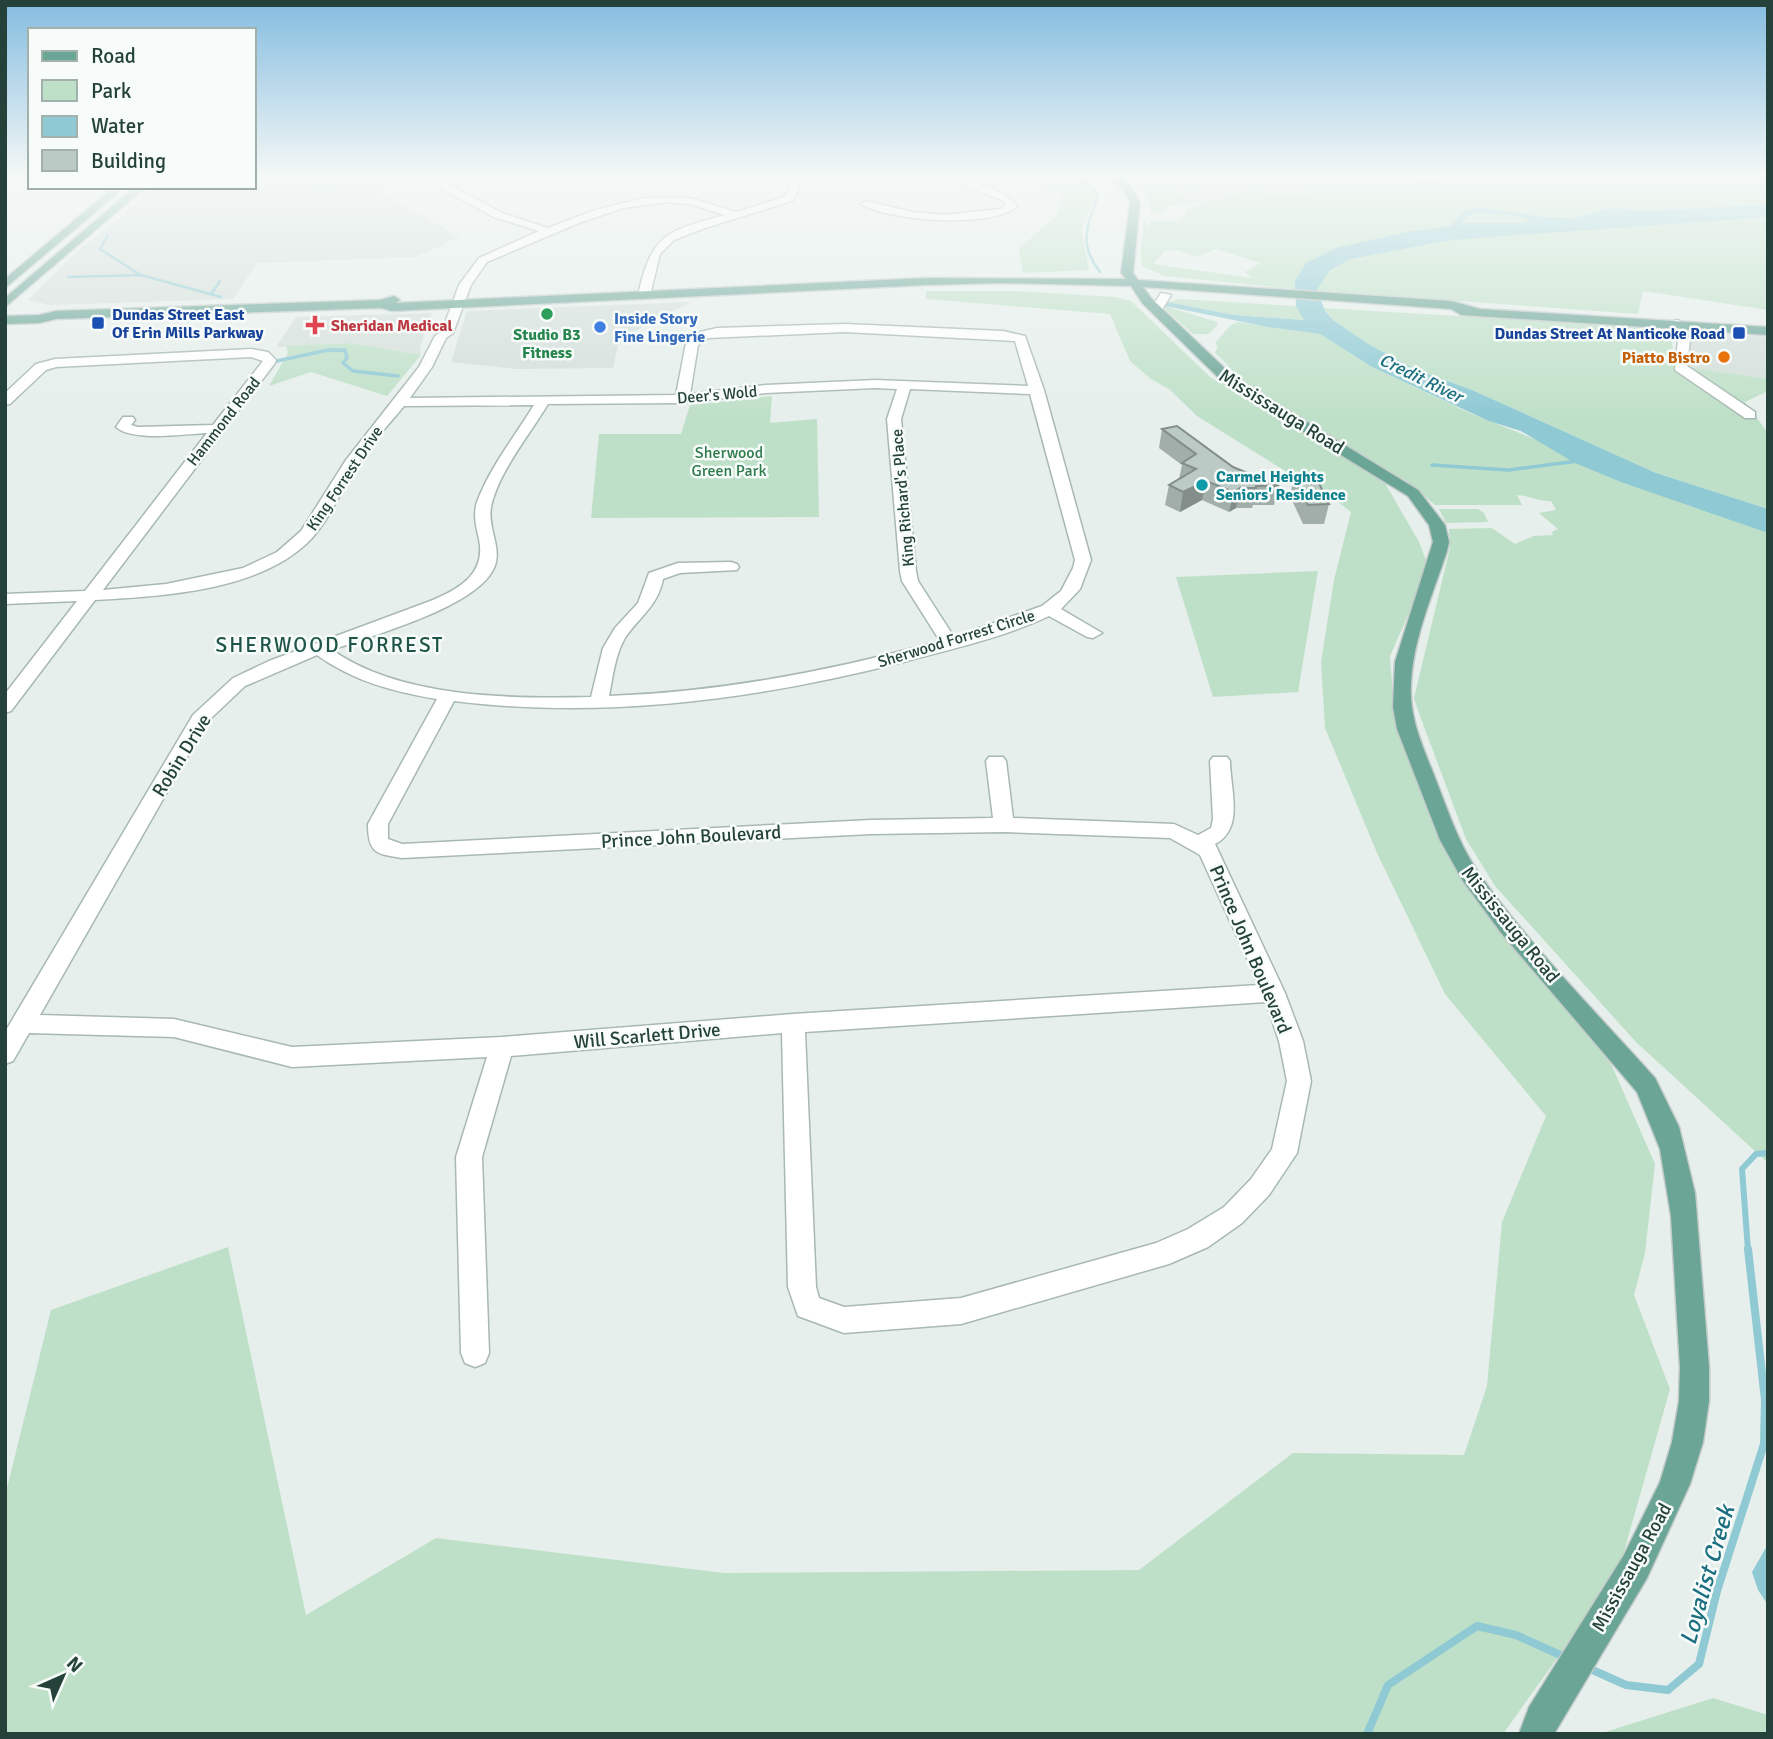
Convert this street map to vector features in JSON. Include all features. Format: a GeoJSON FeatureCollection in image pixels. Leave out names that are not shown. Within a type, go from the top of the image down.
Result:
{"type":"FeatureCollection","features":[{"type":"Feature","properties":{"kind":"main road"},"geometry":{"type":"LineString","coordinates":[[5,285],[40,255]]}},
{"type":"Feature","properties":{"kind":"main road"},"geometry":{"type":"LineString","coordinates":[[6,306],[64,255]]}},
{"type":"Feature","properties":{"kind":"main road","name":"Mississauga Road"},"geometry":{"type":"LineString","coordinates":[[1128,255],[1127,273],[1133,283],[1154,300],[1230,381],[1406,487],[1432,516],[1441,542],[1400,680],[1401,713],[1406,729],[1461,862],[1510,928],[1646,1085],[1664,1118],[1677,1157],[1684,1199],[1695,1363],[1694,1403],[1676,1480],[1660,1523],[1559,1690],[1536,1734]]}},
{"type":"Feature","properties":{"kind":"main road"},"geometry":{"type":"LineString","coordinates":[[1127,266],[1156,278],[1192,286]]}},
{"type":"Feature","properties":{"kind":"main road"},"geometry":{"type":"LineString","coordinates":[[457,301],[1015,280],[1192,286],[1452,312],[1475,310],[1768,331]]}},
{"type":"Feature","properties":{"kind":"main road"},"geometry":{"type":"LineString","coordinates":[[925,283],[1154,300],[1365,303]]}},
{"type":"Feature","properties":{"kind":"main road"},"geometry":{"type":"LineString","coordinates":[[5,320],[47,315],[381,304],[392,307],[645,290],[738,290]]}},
{"type":"Feature","properties":{"kind":"main road"},"geometry":{"type":"LineString","coordinates":[[6,306],[47,315]]}},
{"type":"Feature","properties":{"kind":"main road"},"geometry":{"type":"LineString","coordinates":[[5,330],[47,315]]}},
{"type":"Feature","properties":{"kind":"street","name":"King Forrest Drive"},"geometry":{"type":"LineString","coordinates":[[5,599],[192,586],[234,576],[279,555],[306,534],[349,465],[429,364],[441,335],[447,333],[457,301],[475,267],[494,255]]}},
{"type":"Feature","properties":{"kind":"street"},"geometry":{"type":"LineString","coordinates":[[645,290],[655,255]]}},
{"type":"Feature","properties":{"kind":"street"},"geometry":{"type":"LineString","coordinates":[[1676,324],[1684,340],[1680,367],[1750,415]]}},
{"type":"Feature","properties":{"kind":"street","name":"Sherwood Forrest Circle"},"geometry":{"type":"LineString","coordinates":[[320,649],[357,674],[382,683],[448,695],[599,702],[670,698],[755,689],[897,659],[1049,609],[1068,595],[1080,578],[1083,560],[1021,339],[1003,335],[845,328],[704,335],[692,343],[682,399]]}},
{"type":"Feature","properties":{"kind":"street","name":"Hammond Road"},"geometry":{"type":"LineString","coordinates":[[5,401],[34,372],[55,363],[251,354],[269,357],[268,363],[5,707]]}},
{"type":"Feature","properties":{"kind":"street","name":"Deer's Wold"},"geometry":{"type":"LineString","coordinates":[[398,402],[682,399],[778,389],[905,385],[1037,390]]}},
{"type":"Feature","properties":{"kind":"street","name":"King Richard's Place"},"geometry":{"type":"LineString","coordinates":[[905,385],[894,419],[908,571],[910,581],[950,643]]}},
{"type":"Feature","properties":{"kind":"street","name":"Robin Drive"},"geometry":{"type":"LineString","coordinates":[[5,1054],[200,719],[239,682],[439,604],[464,591],[478,578],[490,556],[481,517],[486,498],[544,400]]}},
{"type":"Feature","properties":{"kind":"street"},"geometry":{"type":"LineString","coordinates":[[128,420],[123,426],[127,430],[216,429]]}},
{"type":"Feature","properties":{"kind":"street"},"geometry":{"type":"LineString","coordinates":[[599,702],[611,649],[617,638],[648,605],[655,576],[678,568],[731,568]]}},
{"type":"Feature","properties":{"kind":"street"},"geometry":{"type":"LineString","coordinates":[[1049,609],[1093,633]]}},
{"type":"Feature","properties":{"kind":"street","name":"Prince John Boulevard"},"geometry":{"type":"LineString","coordinates":[[448,695],[378,824],[378,841],[385,848],[402,851],[871,827],[1004,825],[1174,831],[1200,843],[1208,850],[1275,993],[1291,1041],[1298,1081],[1283,1153],[1260,1187],[1233,1215],[1198,1238],[1159,1255],[961,1311],[844,1320],[826,1316],[808,1307],[802,1287],[793,1023]]}},
{"type":"Feature","properties":{"kind":"street"},"geometry":{"type":"LineString","coordinates":[[996,761],[1004,825]]}},
{"type":"Feature","properties":{"kind":"street"},"geometry":{"type":"LineString","coordinates":[[1200,843],[1219,833],[1226,819],[1219,780],[1220,761]]}},
{"type":"Feature","properties":{"kind":"street","name":"Will Scarlett Drive"},"geometry":{"type":"LineString","coordinates":[[23,1024],[174,1028],[292,1057],[502,1047],[793,1023],[1275,993]]}},
{"type":"Feature","properties":{"kind":"street"},"geometry":{"type":"LineString","coordinates":[[475,1353],[469,1157],[502,1047]]}},
{"type":"Feature","properties":{"kind":"shaded area"},"geometry":{"type":"Polygon","coordinates":[[[73,255],[419,255],[257,263],[233,299],[50,305],[28,300],[73,255]]]}},
{"type":"Feature","properties":{"kind":"shaded area"},"geometry":{"type":"Polygon","coordinates":[[[691,302],[633,332],[618,346],[613,368],[517,369],[451,362],[467,311],[691,302]]]}},
{"type":"Feature","properties":{"kind":"shaded area"},"geometry":{"type":"Polygon","coordinates":[[[432,313],[420,347],[421,355],[351,343],[276,347],[296,317],[432,313]]]}},
{"type":"Feature","properties":{"kind":"shaded area"},"geometry":{"type":"Polygon","coordinates":[[[1691,332],[1768,337],[1768,379],[1684,367],[1691,332]]]}},
{"type":"Feature","properties":{"kind":"green space"},"geometry":{"type":"Polygon","coordinates":[[[1020,255],[1086,255],[1089,270],[1023,273],[1020,255]]]}},
{"type":"Feature","properties":{"kind":"green space"},"geometry":{"type":"Polygon","coordinates":[[[1141,255],[1161,255],[1153,264],[1252,278],[1245,272],[1260,263],[1235,255],[1768,255],[1768,310],[1643,291],[1638,314],[1294,289],[1164,276],[1142,266],[1141,255]]]}},
{"type":"Feature","properties":{"kind":"green space"},"geometry":{"type":"Polygon","coordinates":[[[926,291],[1016,291],[1116,297],[1131,301],[1210,377],[1385,483],[1419,542],[1429,568],[1390,656],[1395,724],[1413,771],[1467,884],[1553,986],[1612,1066],[1655,1164],[1645,1253],[1634,1295],[1670,1389],[1618,1573],[1503,1734],[5,1734],[5,1496],[51,1310],[228,1247],[306,1615],[436,1538],[724,1573],[1139,1570],[1293,1453],[1464,1455],[1487,1386],[1502,1222],[1546,1116],[1445,994],[1377,853],[1325,728],[1321,662],[1334,580],[1351,512],[1328,494],[1322,494],[1197,416],[1169,389],[1151,379],[1130,361],[1110,314],[926,299],[926,291]]]}},
{"type":"Feature","properties":{"kind":"green space"},"geometry":{"type":"Polygon","coordinates":[[[1180,299],[1296,306],[1305,320],[1234,315],[1167,302],[1180,299]]]}},
{"type":"Feature","properties":{"kind":"green space"},"geometry":{"type":"Polygon","coordinates":[[[1165,306],[1217,322],[1217,326],[1208,334],[1193,334],[1166,310],[1165,306]]]}},
{"type":"Feature","properties":{"kind":"green space"},"geometry":{"type":"Polygon","coordinates":[[[1323,308],[1612,325],[1660,331],[1666,333],[1667,339],[1672,339],[1674,365],[1768,379],[1768,391],[1745,402],[1768,433],[1768,509],[1656,473],[1472,390],[1415,369],[1370,345],[1333,320],[1323,308]]]}},
{"type":"Feature","properties":{"kind":"green space"},"geometry":{"type":"Polygon","coordinates":[[[1238,322],[1320,334],[1372,367],[1470,413],[1768,533],[1768,1163],[1636,1042],[1495,886],[1466,839],[1414,698],[1450,548],[1449,529],[1492,528],[1515,544],[1534,536],[1553,535],[1552,532],[1558,529],[1539,513],[1556,510],[1551,501],[1517,495],[1522,505],[1435,505],[1408,482],[1243,383],[1215,353],[1218,346],[1215,343],[1231,325],[1238,322]]]}},
{"type":"Feature","properties":{"kind":"green space"},"geometry":{"type":"Polygon","coordinates":[[[351,343],[421,355],[387,396],[311,372],[269,386],[288,353],[286,346],[351,343]]]}},
{"type":"Feature","properties":{"kind":"green space","name":"Sherwood Green Park"},"geometry":{"type":"Polygon","coordinates":[[[772,396],[770,423],[817,419],[819,517],[591,518],[599,434],[681,434],[690,405],[772,396]]]}},
{"type":"Feature","properties":{"kind":"green space"},"geometry":{"type":"Polygon","coordinates":[[[1439,509],[1478,509],[1484,513],[1488,522],[1446,523],[1439,509]]]}},
{"type":"Feature","properties":{"kind":"green space"},"geometry":{"type":"Polygon","coordinates":[[[1318,571],[1298,692],[1213,697],[1176,577],[1318,571]]]}},
{"type":"Feature","properties":{"kind":"green space"},"geometry":{"type":"Polygon","coordinates":[[[1713,1698],[1768,1715],[1768,1734],[1599,1734],[1713,1698]]]}},
{"type":"Feature","properties":{"kind":"water","name":"Credit River"},"geometry":{"type":"Polygon","coordinates":[[[1322,255],[1371,255],[1351,259],[1330,270],[1317,289],[1325,311],[1333,320],[1370,345],[1415,369],[1472,390],[1656,473],[1768,509],[1768,533],[1621,482],[1575,463],[1521,431],[1489,421],[1372,367],[1320,334],[1268,327],[1165,306],[1167,302],[1234,315],[1304,320],[1296,306],[1295,281],[1306,263],[1322,255]]]}},
{"type":"Feature","properties":{"kind":"water"},"geometry":{"type":"Polygon","coordinates":[[[1768,1544],[1768,1605],[1758,1590],[1752,1572],[1768,1544]]]}},
{"type":"Feature","properties":{"kind":"building"},"geometry":{"type":"Polygon","coordinates":[[[1177,426],[1233,467],[1279,486],[1240,488],[1234,492],[1206,481],[1183,492],[1169,485],[1196,469],[1182,463],[1196,454],[1162,429],[1177,426]]]}},
{"type":"Feature","properties":{"kind":"building"},"geometry":{"type":"Polygon","coordinates":[[[1294,477],[1316,477],[1329,504],[1308,505],[1294,477]]]}},
{"type":"Feature","properties":{"kind":"waterway"},"geometry":{"type":"LineString","coordinates":[[110,255],[139,274]]}},
{"type":"Feature","properties":{"kind":"waterway"},"geometry":{"type":"LineString","coordinates":[[1090,255],[1100,272]]}},
{"type":"Feature","properties":{"kind":"waterway"},"geometry":{"type":"LineString","coordinates":[[68,277],[141,275],[221,297]]}},
{"type":"Feature","properties":{"kind":"waterway"},"geometry":{"type":"LineString","coordinates":[[211,294],[220,281]]}},
{"type":"Feature","properties":{"kind":"waterway"},"geometry":{"type":"LineString","coordinates":[[277,361],[328,350],[345,350],[347,358],[343,363],[353,371],[398,376]]}},
{"type":"Feature","properties":{"kind":"waterway"},"geometry":{"type":"LineString","coordinates":[[326,351],[345,351]]}},
{"type":"Feature","properties":{"kind":"waterway"},"geometry":{"type":"LineString","coordinates":[[1432,465],[1508,470],[1578,461]]}},
{"type":"Feature","properties":{"kind":"waterway","name":"Loyalist Creek"},"geometry":{"type":"LineString","coordinates":[[1748,1250],[1742,1169],[1756,1154],[1768,1153]]}},
{"type":"Feature","properties":{"kind":"waterway","name":"Loyalist Creek"},"geometry":{"type":"LineString","coordinates":[[1588,1668],[1626,1685],[1668,1690],[1699,1664],[1717,1591],[1764,1444],[1765,1400],[1748,1249]]}},
{"type":"Feature","properties":{"kind":"waterway","name":"Loyalist Creek"},"geometry":{"type":"LineString","coordinates":[[1367,1734],[1388,1685],[1477,1626],[1516,1635],[1567,1658]]}},
{"type":"Feature","properties":{"kind":"place","name":"Studio B3 Fitness"},"geometry":{"type":"Point","coordinates":[547,314]}},
{"type":"Feature","properties":{"kind":"place","name":"Dundas Street East Of Erin Mills Parkway"},"geometry":{"type":"Point","coordinates":[98,323]}},
{"type":"Feature","properties":{"kind":"place","name":"Sheridan Medical"},"geometry":{"type":"Point","coordinates":[315,325]}},
{"type":"Feature","properties":{"kind":"place","name":"Inside Story Fine Lingerie"},"geometry":{"type":"Point","coordinates":[600,327]}},
{"type":"Feature","properties":{"kind":"place","name":"Dundas Street At Nanticoke Road"},"geometry":{"type":"Point","coordinates":[1739,333]}},
{"type":"Feature","properties":{"kind":"place","name":"Piatto Bistro"},"geometry":{"type":"Point","coordinates":[1724,357]}},
{"type":"Feature","properties":{"kind":"place","name":"Carmel Heights Seniors' Residence"},"geometry":{"type":"Point","coordinates":[1202,485]}},
{"type":"Feature","properties":{"kind":"district","name":"SHERWOOD FORREST"},"geometry":{"type":"Point","coordinates":[330,645]}}]}
